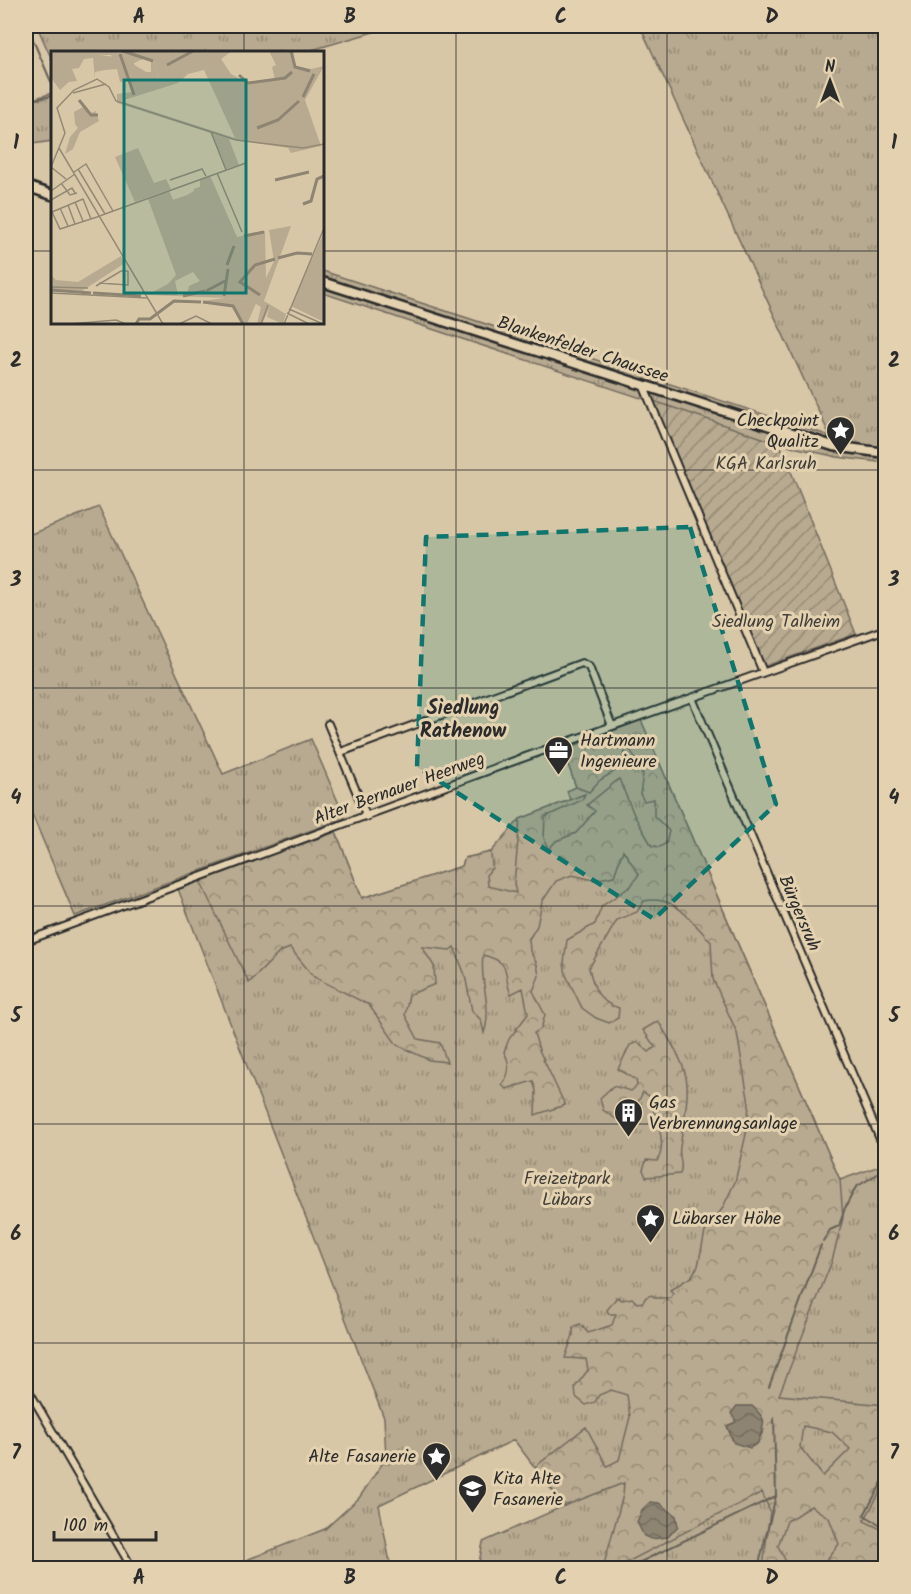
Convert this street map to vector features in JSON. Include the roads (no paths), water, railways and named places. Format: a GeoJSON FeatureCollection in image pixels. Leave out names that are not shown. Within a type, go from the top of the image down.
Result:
{"type":"FeatureCollection","features":[{"type":"Feature","properties":{"kind":"street"},"geometry":{"type":"LineString","coordinates":[[26,186],[51,195]]}},
{"type":"Feature","properties":{"kind":"street","name":"Blankenfelder Chaussee"},"geometry":{"type":"LineString","coordinates":[[324,283],[833,446],[885,453]]}},
{"type":"Feature","properties":{"kind":"street"},"geometry":{"type":"LineString","coordinates":[[644,387],[763,672]]}},
{"type":"Feature","properties":{"kind":"street","name":"Alter Bernauer Heerweg"},"geometry":{"type":"LineString","coordinates":[[26,941],[612,726],[885,629]]}},
{"type":"Feature","properties":{"kind":"street"},"geometry":{"type":"LineString","coordinates":[[341,752],[582,663],[589,667],[612,726]]}},
{"type":"Feature","properties":{"kind":"street","name":"Bürgersruh"},"geometry":{"type":"LineString","coordinates":[[692,698],[880,1139]]}},
{"type":"Feature","properties":{"kind":"street"},"geometry":{"type":"LineString","coordinates":[[328,724],[367,817]]}},
{"type":"Feature","properties":{"kind":"street"},"geometry":{"type":"LineString","coordinates":[[26,1386],[132,1569]]}},
{"type":"Feature","properties":{"kind":"water"},"geometry":{"type":"Polygon","coordinates":[[[737,1406],[752,1406],[763,1419],[758,1443],[750,1448],[734,1443],[727,1426],[736,1422],[731,1413],[737,1406]]]}},
{"type":"Feature","properties":{"kind":"water"},"geometry":{"type":"Polygon","coordinates":[[[650,1502],[659,1503],[676,1516],[678,1526],[668,1537],[651,1539],[644,1536],[637,1522],[642,1510],[650,1502]]]}},
{"type":"Feature","properties":{"kind":"waterway"},"geometry":{"type":"LineString","coordinates":[[27,26],[51,82]]}},
{"type":"Feature","properties":{"kind":"waterway"},"geometry":{"type":"LineString","coordinates":[[26,101],[51,96]]}},
{"type":"Feature","properties":{"kind":"waterway"},"geometry":{"type":"LineString","coordinates":[[823,1241],[830,1230],[839,1226],[856,1187],[886,1169]]}},
{"type":"Feature","properties":{"kind":"waterway"},"geometry":{"type":"LineString","coordinates":[[769,1387],[821,1245]]}},
{"type":"Feature","properties":{"kind":"waterway"},"geometry":{"type":"LineString","coordinates":[[758,1568],[776,1496],[774,1418]]}},
{"type":"Feature","properties":{"kind":"waterway"},"geometry":{"type":"LineString","coordinates":[[886,1475],[864,1515],[886,1528]]}},
{"type":"Feature","properties":{"kind":"waterway"},"geometry":{"type":"LineString","coordinates":[[628,1568],[776,1496]]}},
{"type":"Feature","properties":{"kind":"place","name":"Checkpoint Qualitz"},"geometry":{"type":"Point","coordinates":[840,456]}},
{"type":"Feature","properties":{"kind":"place","name":"Hartmann Ingenieure"},"geometry":{"type":"Point","coordinates":[559,776]}},
{"type":"Feature","properties":{"kind":"place","name":"Gas Verbrennungsanlage"},"geometry":{"type":"Point","coordinates":[628,1138]}},
{"type":"Feature","properties":{"kind":"place","name":"Lübarser Höhe"},"geometry":{"type":"Point","coordinates":[651,1244]}},
{"type":"Feature","properties":{"kind":"place","name":"Alte Fasanerie"},"geometry":{"type":"Point","coordinates":[437,1482]}},
{"type":"Feature","properties":{"kind":"place","name":"Kita Alte Fasanerie"},"geometry":{"type":"Point","coordinates":[472,1514]}},
{"type":"Feature","properties":{"kind":"district","name":"Siedlung Rathenow"},"geometry":{"type":"Point","coordinates":[463,718]}},
{"type":"Feature","properties":{"kind":"park label","name":"KGA Karlsruh"},"geometry":{"type":"Point","coordinates":[766,463]}},
{"type":"Feature","properties":{"kind":"park label","name":"Siedlung Talheim"},"geometry":{"type":"Point","coordinates":[776,621]}},
{"type":"Feature","properties":{"kind":"park label","name":"Freizeitpark Lübars"},"geometry":{"type":"Point","coordinates":[567,1188]}}]}
